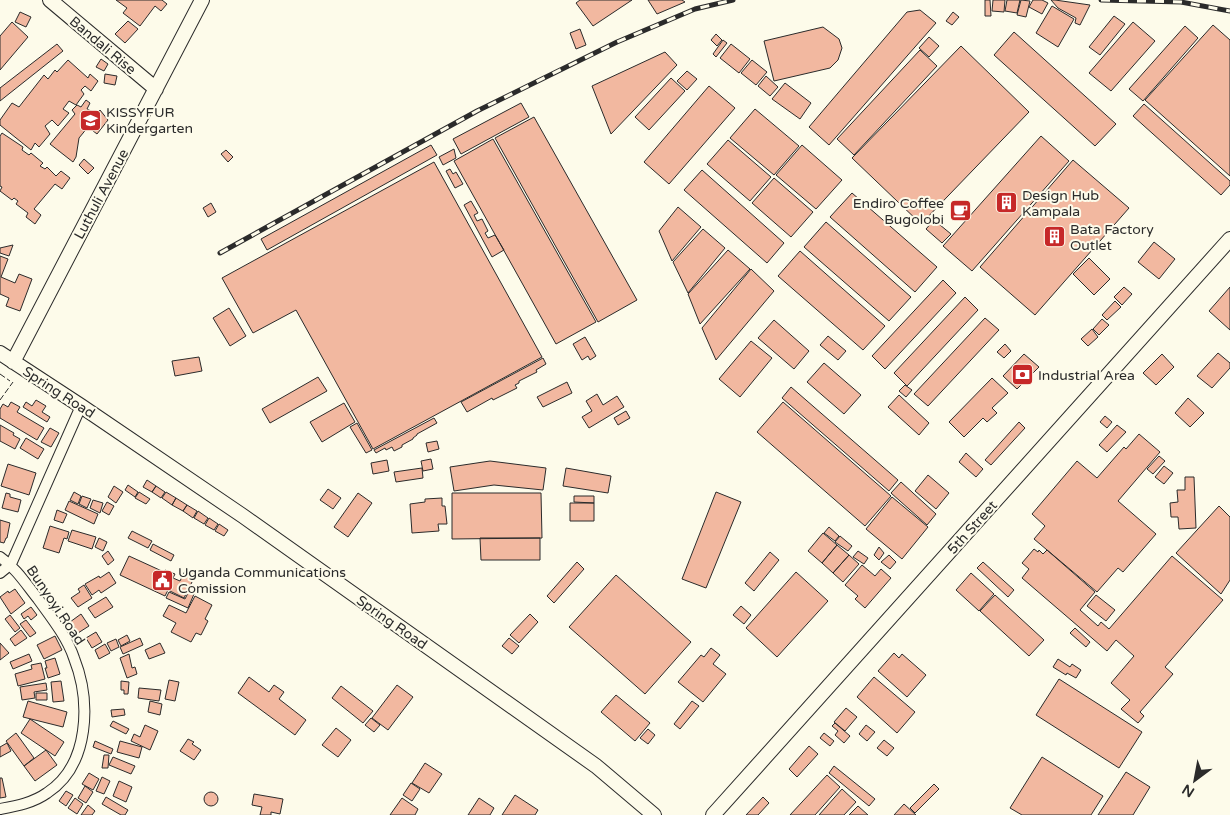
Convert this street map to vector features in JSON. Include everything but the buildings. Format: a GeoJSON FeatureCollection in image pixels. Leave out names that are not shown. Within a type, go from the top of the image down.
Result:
{"type":"FeatureCollection","features":[{"type":"Feature","properties":{"kind":"street","name":"Bandali Rise"},"geometry":{"type":"LineString","coordinates":[[50,0],[156,89]]}},
{"type":"Feature","properties":{"kind":"street","name":"Luthuli Avenue"},"geometry":{"type":"LineString","coordinates":[[13,362],[202,0]]}},
{"type":"Feature","properties":{"kind":"street","name":"5th Street"},"geometry":{"type":"LineString","coordinates":[[713,815],[1230,239]]}},
{"type":"Feature","properties":{"kind":"street","name":"Spring Road"},"geometry":{"type":"LineString","coordinates":[[0,353],[243,516],[596,766],[654,815]]}},
{"type":"Feature","properties":{"kind":"street"},"geometry":{"type":"LineString","coordinates":[[0,573],[11,564],[81,406]]}},
{"type":"Feature","properties":{"kind":"street","name":"Bunyoyi Road"},"geometry":{"type":"LineString","coordinates":[[0,557],[11,564],[43,606],[74,656],[82,680],[85,703],[78,752],[61,781],[48,793],[34,801],[0,809]]}},
{"type":"Feature","properties":{"kind":"railway"},"geometry":{"type":"LineString","coordinates":[[220,253],[477,111],[617,42],[695,9],[733,0]]}},
{"type":"Feature","properties":{"kind":"railway"},"geometry":{"type":"LineString","coordinates":[[1101,0],[1181,2],[1230,11]]}},
{"type":"Feature","properties":{"kind":"fence"},"geometry":{"type":"LineString","coordinates":[[0,374],[10,381]]}},
{"type":"Feature","properties":{"kind":"fence"},"geometry":{"type":"LineString","coordinates":[[0,400],[13,382]]}},
{"type":"Feature","properties":{"kind":"place","name":"KISSYFUR Kindergarten"},"geometry":{"type":"Point","coordinates":[90,120]}},
{"type":"Feature","properties":{"kind":"place","name":"Design Hub Kampala"},"geometry":{"type":"Point","coordinates":[1006,203]}},
{"type":"Feature","properties":{"kind":"place","name":"Endiro Coffee Bugolobi"},"geometry":{"type":"Point","coordinates":[960,211]}},
{"type":"Feature","properties":{"kind":"place","name":"Bata Factory Outlet"},"geometry":{"type":"Point","coordinates":[1054,237]}},
{"type":"Feature","properties":{"kind":"place","name":"Industrial Area"},"geometry":{"type":"Point","coordinates":[1022,375]}},
{"type":"Feature","properties":{"kind":"place","name":"Uganda Communications Comission"},"geometry":{"type":"Point","coordinates":[162,580]}}]}
